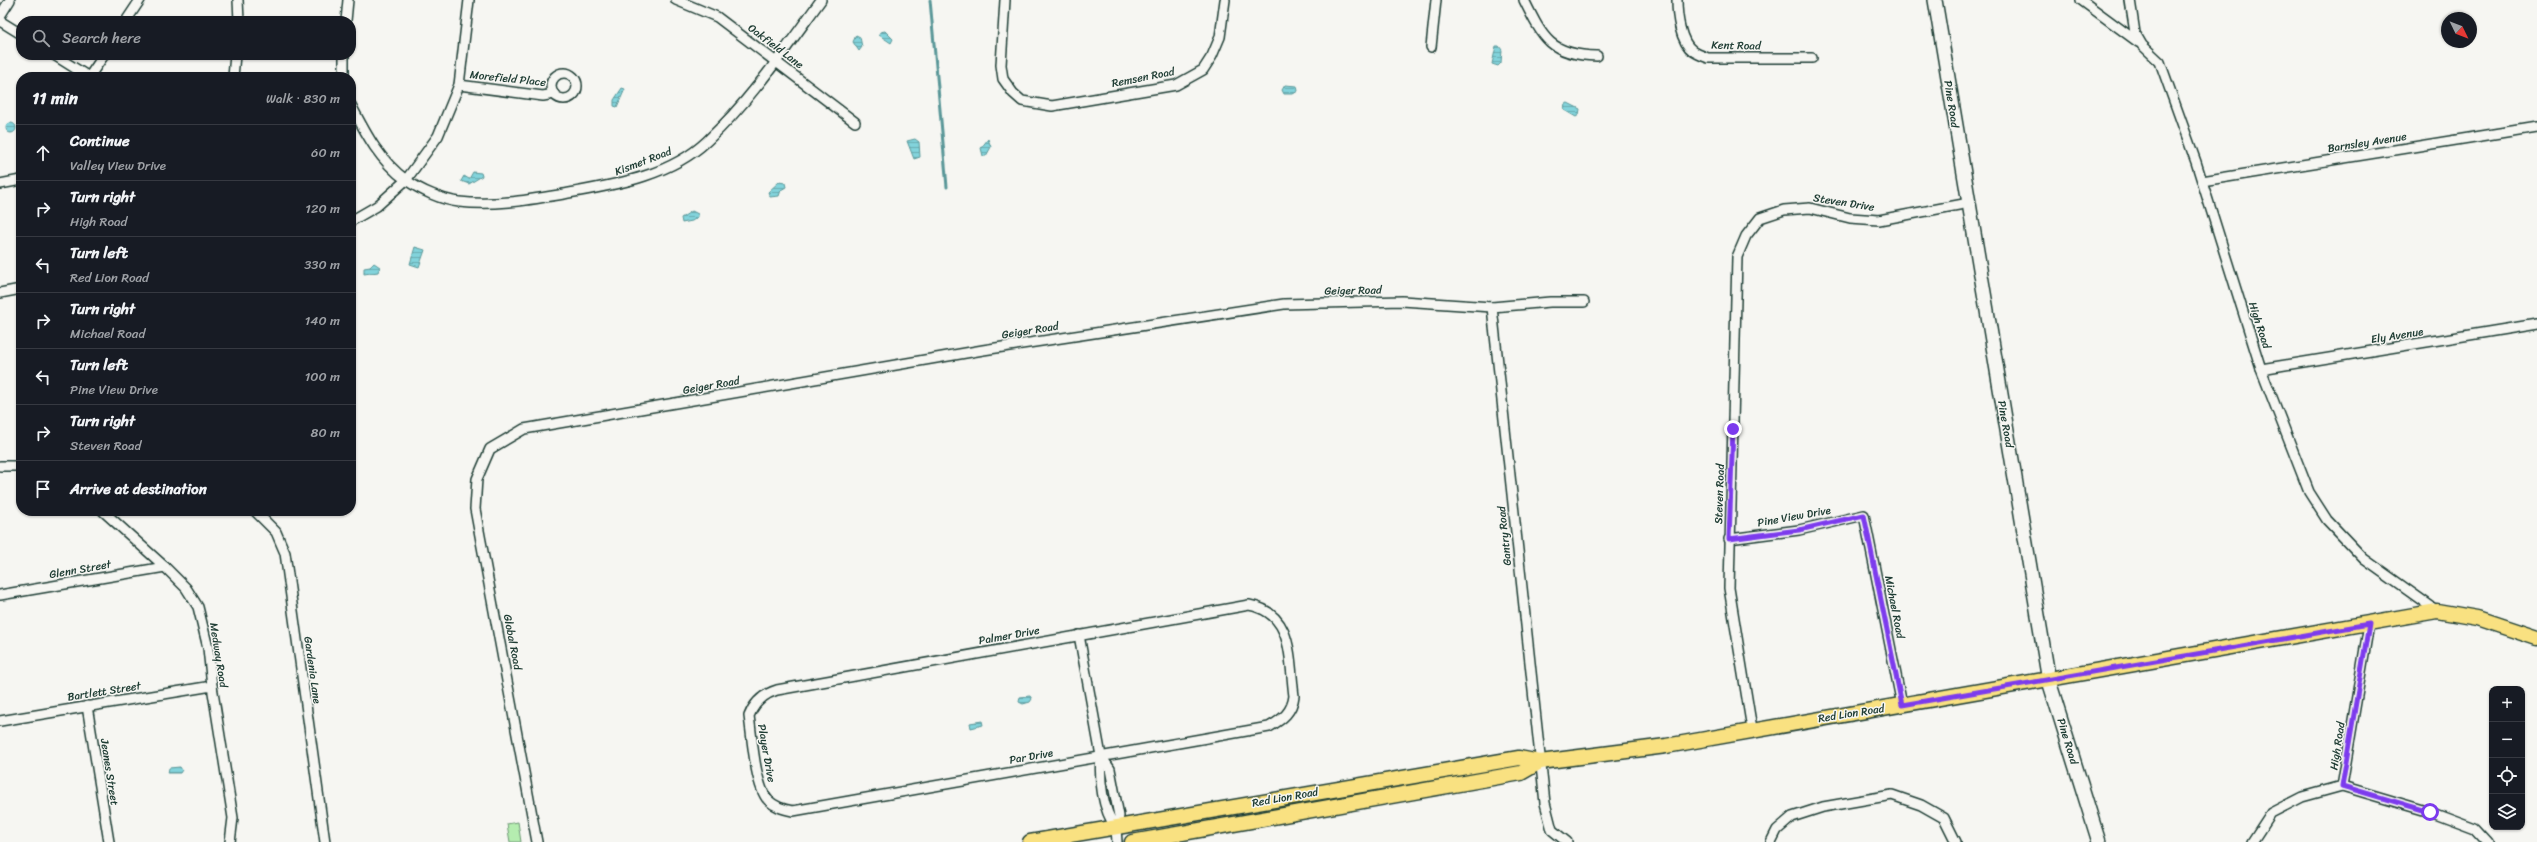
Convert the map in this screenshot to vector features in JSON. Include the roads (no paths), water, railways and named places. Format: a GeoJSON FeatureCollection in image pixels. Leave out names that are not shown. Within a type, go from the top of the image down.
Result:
{"type":"FeatureCollection","features":[{"type":"Feature","properties":{"kind":"main road","name":"Red Lion Road"},"geometry":{"type":"LineString","coordinates":[[1030,842],[1116,828],[1185,814],[1519,758],[1540,762],[1626,752],[1752,729],[2049,681],[2437,612],[2477,618],[2537,638]]}},
{"type":"Feature","properties":{"kind":"main road","name":"Red Lion Road"},"geometry":{"type":"LineString","coordinates":[[1132,842],[1521,773],[1540,762]]}},
{"type":"Feature","properties":{"kind":"street"},"geometry":{"type":"LineString","coordinates":[[0,16],[10,0]]}},
{"type":"Feature","properties":{"kind":"street"},"geometry":{"type":"LineString","coordinates":[[129,16],[140,0]]}},
{"type":"Feature","properties":{"kind":"street"},"geometry":{"type":"LineString","coordinates":[[238,0],[239,16]]}},
{"type":"Feature","properties":{"kind":"street"},"geometry":{"type":"LineString","coordinates":[[346,16],[348,0]]}},
{"type":"Feature","properties":{"kind":"street"},"geometry":{"type":"LineString","coordinates":[[356,218],[377,206],[406,180],[438,136],[459,85],[469,0]]}},
{"type":"Feature","properties":{"kind":"street","name":"Oakfield Lane"},"geometry":{"type":"LineString","coordinates":[[676,0],[717,17],[855,122]]}},
{"type":"Feature","properties":{"kind":"street","name":"Kismet Road"},"geometry":{"type":"LineString","coordinates":[[356,115],[376,152],[406,180],[432,194],[458,202],[503,204],[626,183],[674,163],[706,142],[776,62],[821,0]]}},
{"type":"Feature","properties":{"kind":"street","name":"Remsen Road"},"geometry":{"type":"LineString","coordinates":[[1005,0],[1001,65],[1003,79],[1013,93],[1022,101],[1052,106],[1176,85],[1203,70],[1212,56],[1220,37],[1225,0]]}},
{"type":"Feature","properties":{"kind":"street"},"geometry":{"type":"LineString","coordinates":[[1431,47],[1436,0]]}},
{"type":"Feature","properties":{"kind":"street"},"geometry":{"type":"LineString","coordinates":[[1524,0],[1539,32],[1556,47],[1574,56],[1597,56]]}},
{"type":"Feature","properties":{"kind":"street","name":"Kent Road"},"geometry":{"type":"LineString","coordinates":[[1677,0],[1677,20],[1692,51],[1708,58],[1812,58]]}},
{"type":"Feature","properties":{"kind":"street","name":"Pine Road"},"geometry":{"type":"LineString","coordinates":[[1935,0],[2049,681],[2098,842]]}},
{"type":"Feature","properties":{"kind":"street"},"geometry":{"type":"LineString","coordinates":[[2081,0],[2142,44]]}},
{"type":"Feature","properties":{"kind":"street","name":"High Road"},"geometry":{"type":"LineString","coordinates":[[2130,0],[2135,33],[2142,44],[2160,62],[2202,181],[2261,369],[2309,492],[2327,520],[2364,559],[2437,612]]}},
{"type":"Feature","properties":{"kind":"street"},"geometry":{"type":"LineString","coordinates":[[0,21],[16,31]]}},
{"type":"Feature","properties":{"kind":"street"},"geometry":{"type":"LineString","coordinates":[[62,60],[81,72]]}},
{"type":"Feature","properties":{"kind":"street"},"geometry":{"type":"LineString","coordinates":[[92,72],[101,60]]}},
{"type":"Feature","properties":{"kind":"street"},"geometry":{"type":"LineString","coordinates":[[233,72],[235,60]]}},
{"type":"Feature","properties":{"kind":"street"},"geometry":{"type":"LineString","coordinates":[[344,60],[344,72]]}},
{"type":"Feature","properties":{"kind":"street","name":"Morefield Place"},"geometry":{"type":"LineString","coordinates":[[459,85],[543,96],[554,94]]}},
{"type":"Feature","properties":{"kind":"street","name":"Barnsley Avenue"},"geometry":{"type":"LineString","coordinates":[[2202,181],[2537,127]]}},
{"type":"Feature","properties":{"kind":"street"},"geometry":{"type":"LineString","coordinates":[[0,184],[16,181]]}},
{"type":"Feature","properties":{"kind":"street","name":"Steven Drive"},"geometry":{"type":"LineString","coordinates":[[1737,257],[1746,236],[1760,218],[1784,210],[1810,208],[1850,218],[1879,220],[1969,203]]}},
{"type":"Feature","properties":{"kind":"street","name":"Steven Road"},"geometry":{"type":"LineString","coordinates":[[1737,257],[1728,588],[1752,729]]}},
{"type":"Feature","properties":{"kind":"street"},"geometry":{"type":"LineString","coordinates":[[0,293],[16,290]]}},
{"type":"Feature","properties":{"kind":"street","name":"Geiger Road"},"geometry":{"type":"LineString","coordinates":[[490,449],[524,429],[983,350],[1284,304],[1402,301],[1492,307],[1550,302],[1584,302]]}},
{"type":"Feature","properties":{"kind":"street","name":"Gantry Road"},"geometry":{"type":"LineString","coordinates":[[1492,307],[1545,803],[1552,830],[1567,842]]}},
{"type":"Feature","properties":{"kind":"street","name":"Ely Avenue"},"geometry":{"type":"LineString","coordinates":[[2261,369],[2537,324]]}},
{"type":"Feature","properties":{"kind":"street","name":"Global Road"},"geometry":{"type":"LineString","coordinates":[[490,449],[476,479],[475,509],[537,842]]}},
{"type":"Feature","properties":{"kind":"street"},"geometry":{"type":"LineString","coordinates":[[0,466],[16,466]]}},
{"type":"Feature","properties":{"kind":"street","name":"Pine View Drive"},"geometry":{"type":"LineString","coordinates":[[1729,539],[1799,530],[1864,515]]}},
{"type":"Feature","properties":{"kind":"street","name":"Michael Road"},"geometry":{"type":"LineString","coordinates":[[1864,515],[1902,705]]}},
{"type":"Feature","properties":{"kind":"street","name":"Medway Road"},"geometry":{"type":"LineString","coordinates":[[109,516],[186,588],[198,607],[208,648],[212,686],[233,818],[230,842]]}},
{"type":"Feature","properties":{"kind":"street","name":"Gardenia Lane"},"geometry":{"type":"LineString","coordinates":[[260,516],[276,532],[285,554],[325,842]]}},
{"type":"Feature","properties":{"kind":"street","name":"Glenn Street"},"geometry":{"type":"LineString","coordinates":[[0,595],[165,567]]}},
{"type":"Feature","properties":{"kind":"street","name":"Palmer Drive"},"geometry":{"type":"LineString","coordinates":[[758,702],[766,694],[777,690],[1249,605],[1268,611],[1279,620],[1285,631],[1294,696],[1288,714]]}},
{"type":"Feature","properties":{"kind":"street","name":"High Road"},"geometry":{"type":"LineString","coordinates":[[2252,842],[2272,813],[2302,797],[2342,786],[2369,624]]}},
{"type":"Feature","properties":{"kind":"street"},"geometry":{"type":"LineString","coordinates":[[1079,635],[1101,756],[1099,772],[1108,818],[1116,828],[1117,842]]}},
{"type":"Feature","properties":{"kind":"street","name":"Bartlett Street"},"geometry":{"type":"LineString","coordinates":[[0,721],[212,686]]}},
{"type":"Feature","properties":{"kind":"street","name":"Player Drive"},"geometry":{"type":"LineString","coordinates":[[758,702],[749,716],[751,732],[761,788],[767,799],[776,806]]}},
{"type":"Feature","properties":{"kind":"street","name":"Jeanes Street"},"geometry":{"type":"LineString","coordinates":[[86,706],[109,842]]}},
{"type":"Feature","properties":{"kind":"street","name":"Par Drive"},"geometry":{"type":"LineString","coordinates":[[776,806],[793,811],[1269,727],[1288,714]]}},
{"type":"Feature","properties":{"kind":"street"},"geometry":{"type":"LineString","coordinates":[[2342,786],[2430,812],[2475,829],[2487,842]]}},
{"type":"Feature","properties":{"kind":"street"},"geometry":{"type":"LineString","coordinates":[[1771,842],[1777,830],[1792,817],[1823,807],[1892,796],[1922,805],[1944,818],[1956,842]]}},
{"type":"Feature","properties":{"kind":"water"},"geometry":{"type":"Polygon","coordinates":[[[885,31],[893,39],[891,43],[879,35],[880,32],[885,31]]]}},
{"type":"Feature","properties":{"kind":"water"},"geometry":{"type":"Polygon","coordinates":[[[856,35],[860,37],[862,47],[859,51],[853,42],[856,35]]]}},
{"type":"Feature","properties":{"kind":"water"},"geometry":{"type":"Polygon","coordinates":[[[1496,46],[1499,46],[1502,50],[1501,63],[1498,66],[1492,64],[1496,46]]]}},
{"type":"Feature","properties":{"kind":"water"},"geometry":{"type":"Polygon","coordinates":[[[1285,85],[1297,86],[1298,91],[1293,94],[1284,94],[1282,90],[1285,85]]]}},
{"type":"Feature","properties":{"kind":"water"},"geometry":{"type":"Polygon","coordinates":[[[622,88],[625,89],[617,107],[614,106],[614,100],[622,88]]]}},
{"type":"Feature","properties":{"kind":"water"},"geometry":{"type":"Polygon","coordinates":[[[1568,103],[1580,109],[1579,115],[1576,117],[1564,110],[1565,104],[1568,103]]]}},
{"type":"Feature","properties":{"kind":"water"},"geometry":{"type":"Polygon","coordinates":[[[9,123],[13,123],[15,124],[15,132],[9,133],[6,130],[6,126],[9,123]]]}},
{"type":"Feature","properties":{"kind":"water"},"geometry":{"type":"Polygon","coordinates":[[[915,139],[919,142],[920,157],[914,159],[907,141],[915,139]]]}},
{"type":"Feature","properties":{"kind":"water"},"geometry":{"type":"Polygon","coordinates":[[[988,139],[991,147],[986,156],[983,156],[981,148],[988,139]]]}},
{"type":"Feature","properties":{"kind":"water"},"geometry":{"type":"Polygon","coordinates":[[[473,172],[481,173],[482,176],[469,184],[461,181],[464,176],[469,179],[473,172]]]}},
{"type":"Feature","properties":{"kind":"water"},"geometry":{"type":"Polygon","coordinates":[[[779,182],[785,183],[786,187],[781,190],[779,196],[770,197],[768,192],[779,182]]]}},
{"type":"Feature","properties":{"kind":"water"},"geometry":{"type":"Polygon","coordinates":[[[692,211],[698,214],[698,217],[692,221],[682,223],[681,218],[692,211]]]}},
{"type":"Feature","properties":{"kind":"water"},"geometry":{"type":"Polygon","coordinates":[[[415,247],[425,250],[419,267],[410,264],[415,247]]]}},
{"type":"Feature","properties":{"kind":"water"},"geometry":{"type":"Polygon","coordinates":[[[374,263],[380,267],[378,272],[364,274],[364,268],[370,267],[374,263]]]}},
{"type":"Feature","properties":{"kind":"water"},"geometry":{"type":"Polygon","coordinates":[[[1030,696],[1032,699],[1030,702],[1023,704],[1019,702],[1020,697],[1030,696]]]}},
{"type":"Feature","properties":{"kind":"water"},"geometry":{"type":"Polygon","coordinates":[[[982,721],[983,725],[971,728],[970,723],[982,721]]]}},
{"type":"Feature","properties":{"kind":"water"},"geometry":{"type":"Polygon","coordinates":[[[180,767],[182,770],[180,773],[168,773],[169,768],[180,767]]]}},
{"type":"Feature","properties":{"kind":"waterway"},"geometry":{"type":"LineString","coordinates":[[930,0],[947,187]]}}]}
